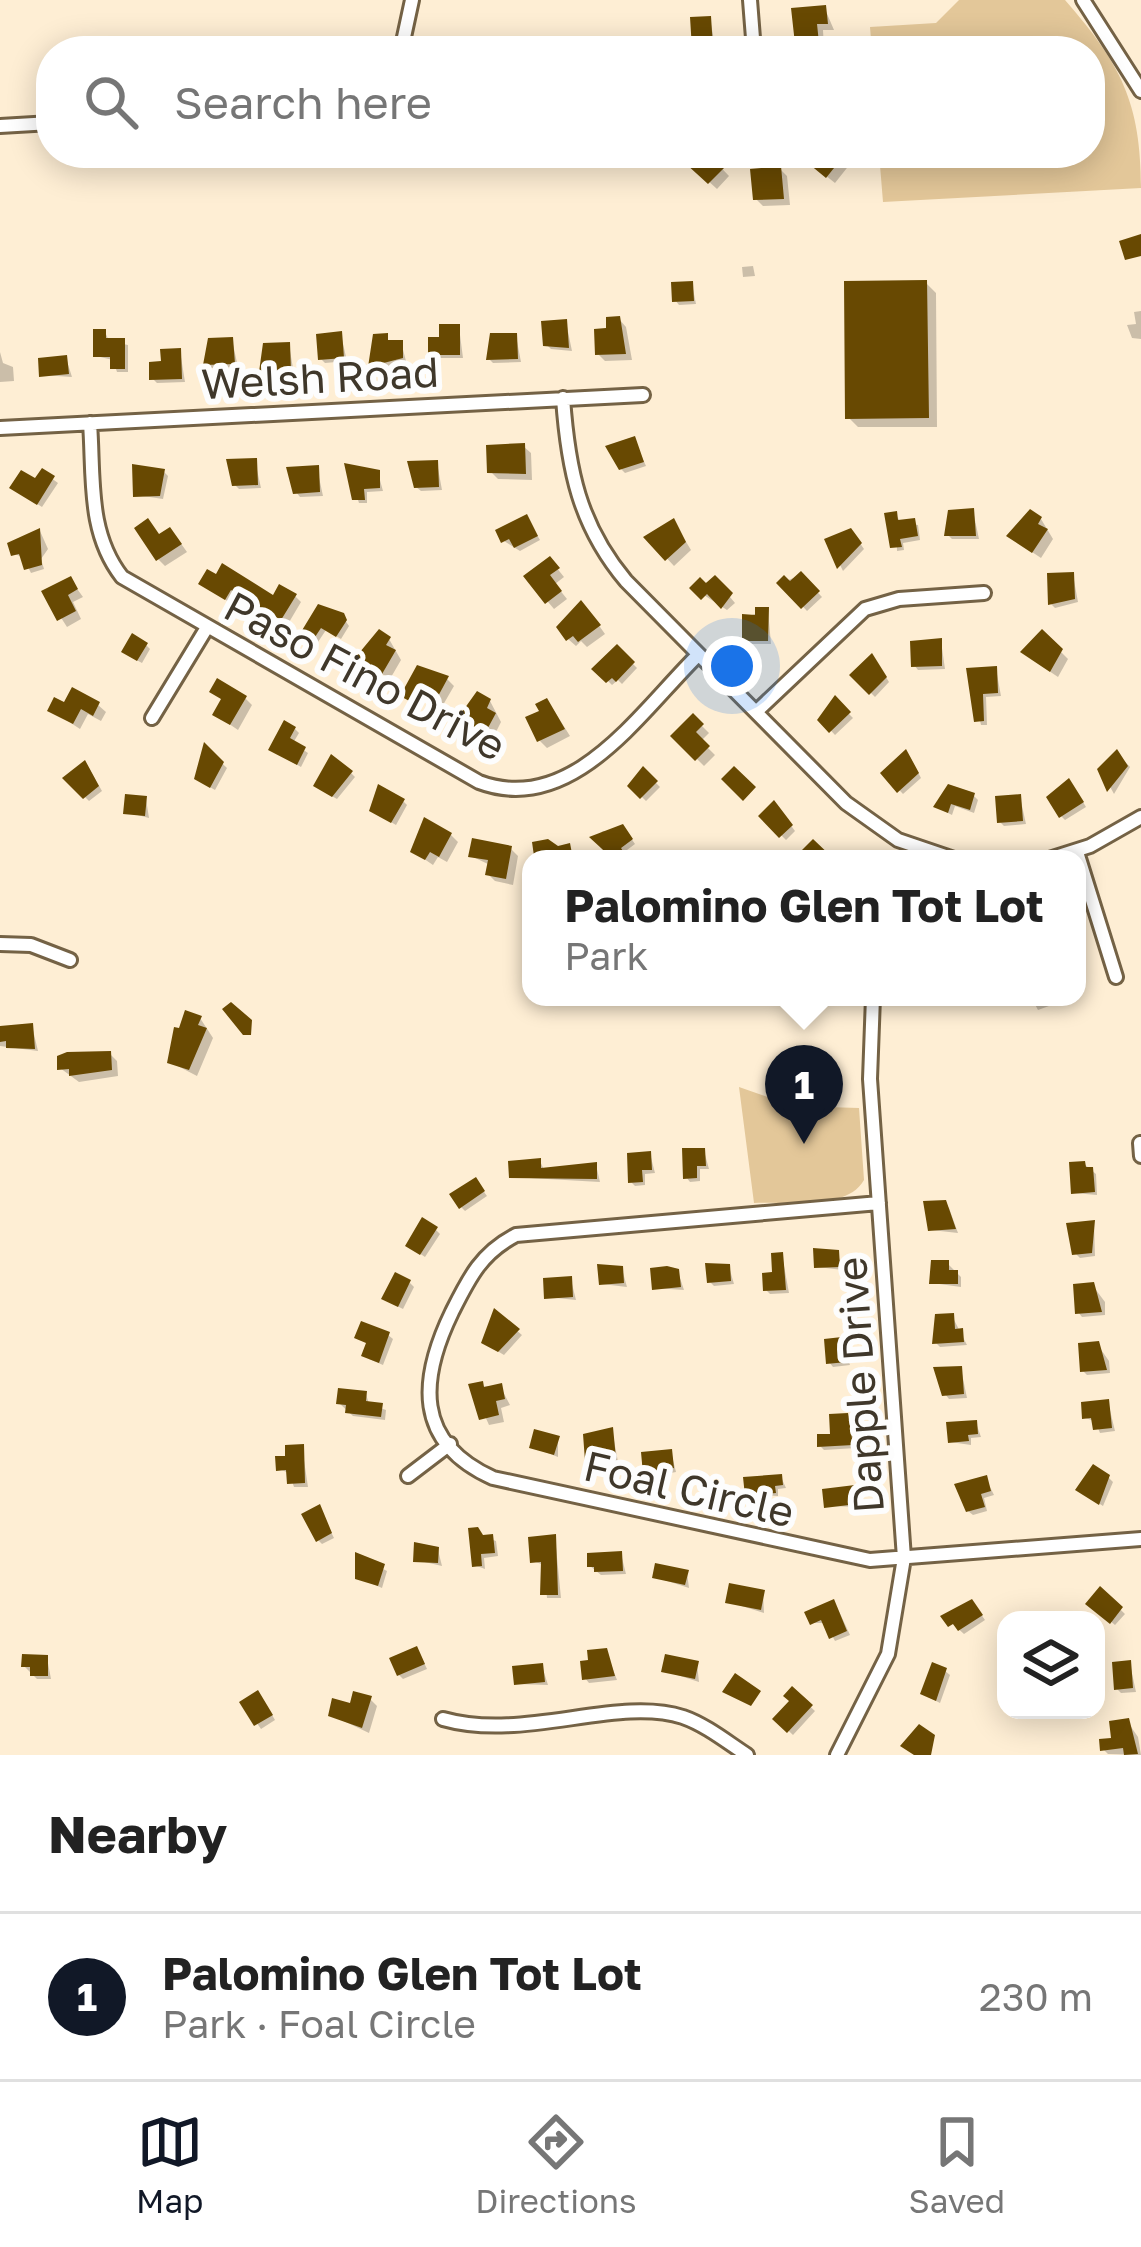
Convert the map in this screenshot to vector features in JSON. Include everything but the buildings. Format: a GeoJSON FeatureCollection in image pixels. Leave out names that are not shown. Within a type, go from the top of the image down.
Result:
{"type":"FeatureCollection","features":[{"type":"Feature","properties":{"kind":"street"},"geometry":{"type":"LineString","coordinates":[[404,36],[412,0]]}},
{"type":"Feature","properties":{"kind":"street"},"geometry":{"type":"LineString","coordinates":[[750,0],[753,36]]}},
{"type":"Feature","properties":{"kind":"street"},"geometry":{"type":"LineString","coordinates":[[1083,0],[1141,91]]}},
{"type":"Feature","properties":{"kind":"street"},"geometry":{"type":"LineString","coordinates":[[0,126],[36,124]]}},
{"type":"Feature","properties":{"kind":"street","name":"Welsh Road"},"geometry":{"type":"LineString","coordinates":[[0,428],[643,395]]}},
{"type":"Feature","properties":{"kind":"street"},"geometry":{"type":"LineString","coordinates":[[563,398],[568,466],[589,529],[626,581],[846,803],[913,850]]}},
{"type":"Feature","properties":{"kind":"street","name":"Paso Fino Drive"},"geometry":{"type":"LineString","coordinates":[[90,423],[96,521],[110,560],[139,591],[479,782],[513,790],[540,789],[578,772],[698,655]]}},
{"type":"Feature","properties":{"kind":"street"},"geometry":{"type":"LineString","coordinates":[[756,712],[865,609],[899,599],[984,593]]}},
{"type":"Feature","properties":{"kind":"street"},"geometry":{"type":"LineString","coordinates":[[152,718],[206,629]]}},
{"type":"Feature","properties":{"kind":"street"},"geometry":{"type":"LineString","coordinates":[[1081,850],[1141,817]]}},
{"type":"Feature","properties":{"kind":"street"},"geometry":{"type":"LineString","coordinates":[[1086,881],[1116,977]]}},
{"type":"Feature","properties":{"kind":"street"},"geometry":{"type":"LineString","coordinates":[[0,944],[31,945],[70,960]]}},
{"type":"Feature","properties":{"kind":"street","name":"Dapple Drive"},"geometry":{"type":"LineString","coordinates":[[838,1755],[887,1654],[904,1558],[869,1056],[872,1006]]}},
{"type":"Feature","properties":{"kind":"street"},"geometry":{"type":"LineString","coordinates":[[1140,1143],[1141,1156]]}},
{"type":"Feature","properties":{"kind":"street"},"geometry":{"type":"LineString","coordinates":[[408,1476],[450,1444],[430,1408],[429,1366],[470,1277],[499,1244],[535,1230],[879,1203]]}},
{"type":"Feature","properties":{"kind":"street","name":"Foal Circle"},"geometry":{"type":"LineString","coordinates":[[450,1444],[475,1469],[509,1482],[837,1556],[904,1558],[1141,1539]]}},
{"type":"Feature","properties":{"kind":"street"},"geometry":{"type":"LineString","coordinates":[[443,1719],[492,1729],[658,1713],[698,1723],[747,1755]]}},
{"type":"Feature","properties":{"kind":"shaded area"},"geometry":{"type":"Polygon","coordinates":[[[959,0],[1065,0],[1094,36],[871,36],[870,27],[936,23],[959,0]]]}},
{"type":"Feature","properties":{"kind":"shaded area"},"geometry":{"type":"Polygon","coordinates":[[[1105,52],[1114,65],[1132,108],[1141,188],[883,202],[880,168],[1105,168],[1105,52]]]}},
{"type":"Feature","properties":{"kind":"shaded area"},"geometry":{"type":"Polygon","coordinates":[[[739,1087],[793,1106],[859,1108],[864,1180],[856,1190],[830,1200],[754,1203],[739,1087]]]}},
{"type":"Feature","properties":{"kind":"place","name":"Palomino Glen Tot Lot"},"geometry":{"type":"Point","coordinates":[804,1144]}}]}
